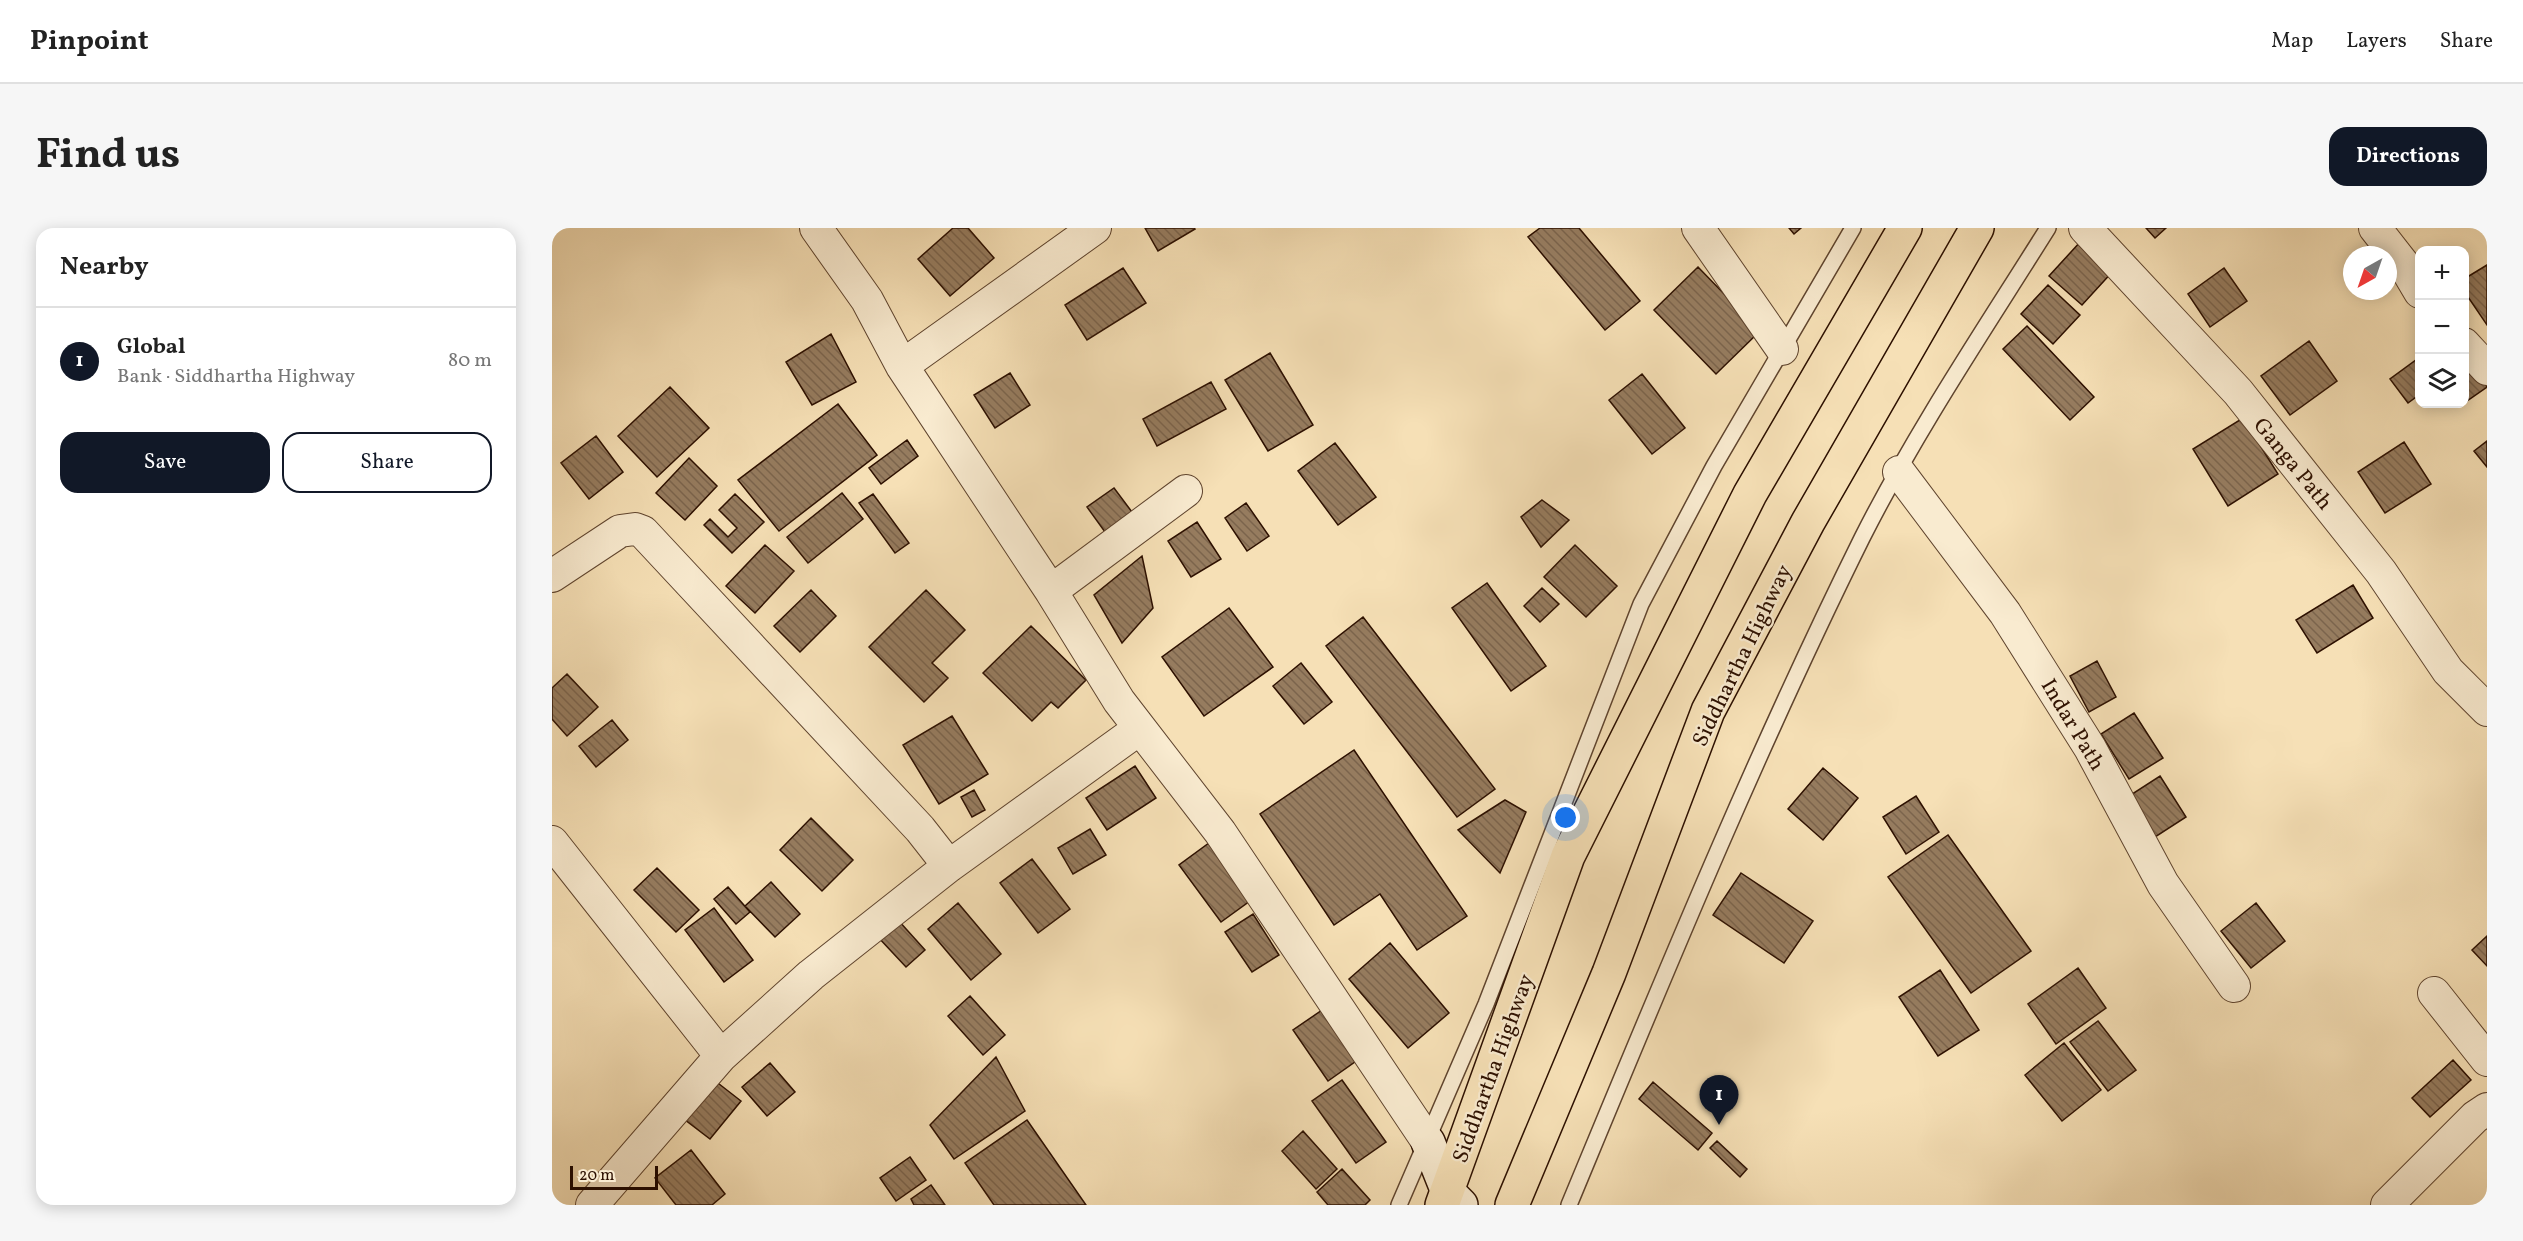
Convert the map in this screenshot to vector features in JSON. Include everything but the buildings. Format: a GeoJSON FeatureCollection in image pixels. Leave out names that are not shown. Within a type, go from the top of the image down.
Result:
{"type":"FeatureCollection","features":[{"type":"Feature","properties":{"kind":"highway","name":"Siddhartha Highway"},"geometry":{"type":"LineString","coordinates":[[1450,1201],[1568,856],[1750,494],[1905,228]]}},
{"type":"Feature","properties":{"kind":"highway","name":"Siddhartha Highway"},"geometry":{"type":"LineString","coordinates":[[1512,1205],[1609,974],[1708,711],[1808,522],[1977,228]]}},
{"type":"Feature","properties":{"kind":"street"},"geometry":{"type":"LineString","coordinates":[[816,228],[867,300],[902,366],[1139,729],[1220,832],[1428,1142],[1450,1201]]}},
{"type":"Feature","properties":{"kind":"street"},"geometry":{"type":"LineString","coordinates":[[902,366],[1095,228]]}},
{"type":"Feature","properties":{"kind":"street"},"geometry":{"type":"LineString","coordinates":[[1698,228],[1782,350]]}},
{"type":"Feature","properties":{"kind":"street","name":"Ganga Path"},"geometry":{"type":"LineString","coordinates":[[2085,228],[2238,392],[2382,572],[2448,671],[2487,710]]}},
{"type":"Feature","properties":{"kind":"street"},"geometry":{"type":"LineString","coordinates":[[2375,228],[2404,265],[2415,284]]}},
{"type":"Feature","properties":{"kind":"street"},"geometry":{"type":"LineString","coordinates":[[2469,349],[2487,369]]}},
{"type":"Feature","properties":{"kind":"street","name":"Indar Path"},"geometry":{"type":"LineString","coordinates":[[1899,471],[2005,613],[2090,748],[2163,884],[2235,986]]}},
{"type":"Feature","properties":{"kind":"street"},"geometry":{"type":"LineString","coordinates":[[1051,591],[1186,491]]}},
{"type":"Feature","properties":{"kind":"street"},"geometry":{"type":"LineString","coordinates":[[552,576],[620,531],[634,529],[643,532],[912,820],[949,866]]}},
{"type":"Feature","properties":{"kind":"street"},"geometry":{"type":"LineString","coordinates":[[592,1205],[721,1056],[811,975],[949,866],[1139,729]]}},
{"type":"Feature","properties":{"kind":"street"},"geometry":{"type":"LineString","coordinates":[[552,842],[721,1056]]}},
{"type":"Feature","properties":{"kind":"street"},"geometry":{"type":"LineString","coordinates":[[2434,993],[2487,1060]]}},
{"type":"Feature","properties":{"kind":"street"},"geometry":{"type":"LineString","coordinates":[[2387,1205],[2475,1118],[2487,1109]]}},
{"type":"Feature","properties":{"kind":"lane"},"geometry":{"type":"LineString","coordinates":[[1399,1205],[1486,1004],[1641,604],[1714,466],[1854,228]]}},
{"type":"Feature","properties":{"kind":"lane"},"geometry":{"type":"LineString","coordinates":[[1569,1205],[1707,872],[1863,537],[1899,471],[2048,228]]}},
{"type":"Feature","properties":{"kind":"place","name":"Global"},"geometry":{"type":"Point","coordinates":[1719,1125]}}]}
